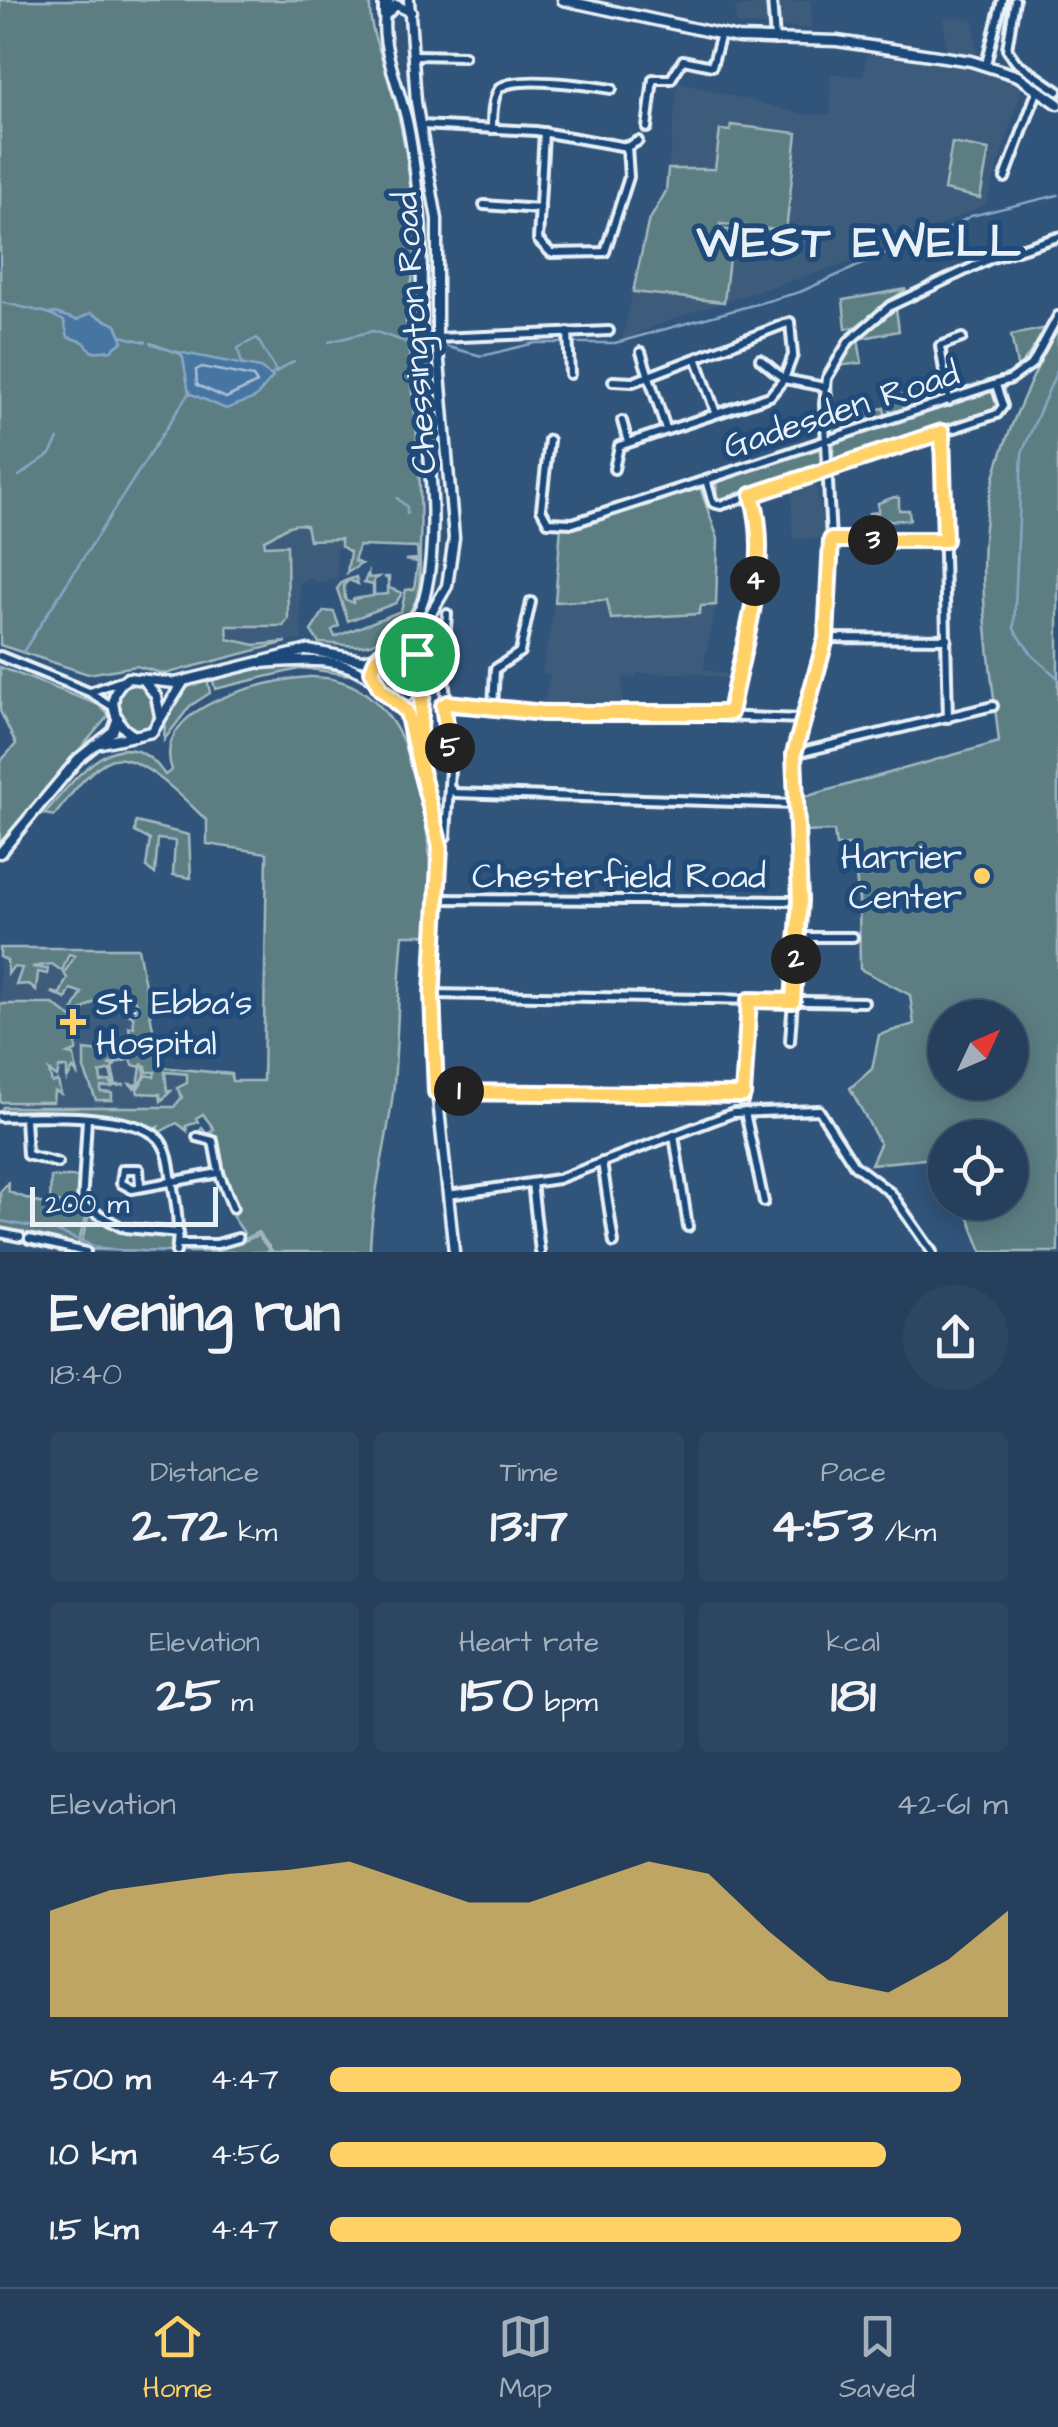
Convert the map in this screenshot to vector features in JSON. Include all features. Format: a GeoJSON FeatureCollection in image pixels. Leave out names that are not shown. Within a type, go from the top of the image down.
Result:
{"type":"FeatureCollection","features":[{"type":"Feature","properties":{"kind":"main road","name":"Chessington Road"},"geometry":{"type":"LineString","coordinates":[[380,654],[410,627],[425,596],[430,492],[418,189],[408,125],[384,26],[386,0]]}},
{"type":"Feature","properties":{"kind":"main road","name":"Chessington Road"},"geometry":{"type":"LineString","coordinates":[[410,0],[421,126],[439,238],[438,338],[454,538],[448,582],[419,630],[417,654],[424,669],[418,759]]}},
{"type":"Feature","properties":{"kind":"main road"},"geometry":{"type":"LineString","coordinates":[[564,0],[721,34],[837,41],[986,64],[1038,89],[1058,104]]}},
{"type":"Feature","properties":{"kind":"main road"},"geometry":{"type":"LineString","coordinates":[[384,26],[393,6],[410,12]]}},
{"type":"Feature","properties":{"kind":"main road"},"geometry":{"type":"LineString","coordinates":[[389,648],[404,647],[417,654]]}},
{"type":"Feature","properties":{"kind":"main road"},"geometry":{"type":"LineString","coordinates":[[135,736],[116,714],[113,692],[121,681],[132,677],[185,682],[308,650],[365,660],[380,654]]}},
{"type":"Feature","properties":{"kind":"main road"},"geometry":{"type":"LineString","coordinates":[[380,654],[372,669],[380,688]]}},
{"type":"Feature","properties":{"kind":"main road"},"geometry":{"type":"LineString","coordinates":[[249,664],[324,662],[359,671],[392,696],[408,695],[420,685]]}},
{"type":"Feature","properties":{"kind":"main road"},"geometry":{"type":"LineString","coordinates":[[144,680],[159,703],[159,719]]}},
{"type":"Feature","properties":{"kind":"main road"},"geometry":{"type":"LineString","coordinates":[[100,743],[152,732],[185,682]]}},
{"type":"Feature","properties":{"kind":"main road","name":"Chessington Road"},"geometry":{"type":"LineString","coordinates":[[392,696],[407,712],[439,840],[432,994],[436,1092],[454,1252]]}},
{"type":"Feature","properties":{"kind":"main road"},"geometry":{"type":"LineString","coordinates":[[0,853],[69,770],[100,743],[116,714]]}},
{"type":"Feature","properties":{"kind":"street"},"geometry":{"type":"LineString","coordinates":[[772,0],[774,40]]}},
{"type":"Feature","properties":{"kind":"street"},"geometry":{"type":"LineString","coordinates":[[986,64],[1002,0]]}},
{"type":"Feature","properties":{"kind":"street"},"geometry":{"type":"LineString","coordinates":[[1015,0],[1007,49],[1016,62],[1058,89]]}},
{"type":"Feature","properties":{"kind":"street"},"geometry":{"type":"LineString","coordinates":[[646,128],[653,79],[671,80],[683,60],[712,66],[721,34]]}},
{"type":"Feature","properties":{"kind":"street"},"geometry":{"type":"LineString","coordinates":[[414,55],[461,56],[458,44]]}},
{"type":"Feature","properties":{"kind":"street"},"geometry":{"type":"LineString","coordinates":[[492,129],[496,93],[505,85],[554,82],[612,89]]}},
{"type":"Feature","properties":{"kind":"street"},"geometry":{"type":"LineString","coordinates":[[1005,178],[1038,89]]}},
{"type":"Feature","properties":{"kind":"street"},"geometry":{"type":"LineString","coordinates":[[421,126],[544,132],[627,147],[638,141]]}},
{"type":"Feature","properties":{"kind":"street"},"geometry":{"type":"LineString","coordinates":[[544,132],[538,240],[546,252],[598,256],[605,252],[629,177],[627,147]]}},
{"type":"Feature","properties":{"kind":"street"},"geometry":{"type":"LineString","coordinates":[[484,205],[540,209]]}},
{"type":"Feature","properties":{"kind":"street"},"geometry":{"type":"LineString","coordinates":[[790,1041],[800,900],[794,754],[826,638],[831,540],[824,387],[849,340],[890,306],[992,258],[1058,237]]}},
{"type":"Feature","properties":{"kind":"street"},"geometry":{"type":"LineString","coordinates":[[996,385],[1028,368],[1058,316]]}},
{"type":"Feature","properties":{"kind":"street"},"geometry":{"type":"LineString","coordinates":[[613,381],[648,376],[790,322],[793,355],[784,379],[770,396],[628,442],[616,449],[614,469]]}},
{"type":"Feature","properties":{"kind":"street"},"geometry":{"type":"LineString","coordinates":[[438,338],[609,330]]}},
{"type":"Feature","properties":{"kind":"street"},"geometry":{"type":"LineString","coordinates":[[568,332],[570,374]]}},
{"type":"Feature","properties":{"kind":"street"},"geometry":{"type":"LineString","coordinates":[[949,401],[940,346],[962,338]]}},
{"type":"Feature","properties":{"kind":"street"},"geometry":{"type":"LineString","coordinates":[[641,352],[666,430]]}},
{"type":"Feature","properties":{"kind":"street"},"geometry":{"type":"LineString","coordinates":[[760,359],[784,379],[824,387]]}},
{"type":"Feature","properties":{"kind":"street"},"geometry":{"type":"LineString","coordinates":[[696,360],[716,413]]}},
{"type":"Feature","properties":{"kind":"street","name":"Gadesden Road"},"geometry":{"type":"LineString","coordinates":[[548,440],[541,509],[548,522],[572,523],[996,385],[1000,411],[752,495],[718,505],[706,480]]}},
{"type":"Feature","properties":{"kind":"street"},"geometry":{"type":"LineString","coordinates":[[622,421],[628,442]]}},
{"type":"Feature","properties":{"kind":"street"},"geometry":{"type":"LineString","coordinates":[[942,432],[948,718]]}},
{"type":"Feature","properties":{"kind":"street"},"geometry":{"type":"LineString","coordinates":[[730,713],[754,605],[756,528],[752,495]]}},
{"type":"Feature","properties":{"kind":"street"},"geometry":{"type":"LineString","coordinates":[[831,540],[945,540]]}},
{"type":"Feature","properties":{"kind":"street"},"geometry":{"type":"LineString","coordinates":[[493,708],[495,669],[520,652],[531,602]]}},
{"type":"Feature","properties":{"kind":"street"},"geometry":{"type":"LineString","coordinates":[[446,836],[450,787],[443,706],[447,614]]}},
{"type":"Feature","properties":{"kind":"street"},"geometry":{"type":"LineString","coordinates":[[826,638],[947,639]]}},
{"type":"Feature","properties":{"kind":"street"},"geometry":{"type":"LineString","coordinates":[[0,656],[89,692],[116,714]]}},
{"type":"Feature","properties":{"kind":"street"},"geometry":{"type":"LineString","coordinates":[[89,692],[121,681]]}},
{"type":"Feature","properties":{"kind":"street"},"geometry":{"type":"LineString","coordinates":[[443,706],[543,713],[730,713],[804,719]]}},
{"type":"Feature","properties":{"kind":"street"},"geometry":{"type":"LineString","coordinates":[[794,754],[994,706]]}},
{"type":"Feature","properties":{"kind":"street"},"geometry":{"type":"LineString","coordinates":[[418,759],[450,754]]}},
{"type":"Feature","properties":{"kind":"street"},"geometry":{"type":"LineString","coordinates":[[450,787],[455,792],[795,804]]}},
{"type":"Feature","properties":{"kind":"street","name":"Chesterfield Road"},"geometry":{"type":"LineString","coordinates":[[436,899],[800,900]]}},
{"type":"Feature","properties":{"kind":"street"},"geometry":{"type":"LineString","coordinates":[[798,937],[852,937]]}},
{"type":"Feature","properties":{"kind":"street"},"geometry":{"type":"LineString","coordinates":[[432,994],[864,1002]]}},
{"type":"Feature","properties":{"kind":"street"},"geometry":{"type":"LineString","coordinates":[[436,1092],[743,1099],[749,1000]]}},
{"type":"Feature","properties":{"kind":"street"},"geometry":{"type":"LineString","coordinates":[[448,1195],[532,1183],[745,1112],[818,1110],[854,1166],[891,1193],[932,1252]]}},
{"type":"Feature","properties":{"kind":"street"},"geometry":{"type":"LineString","coordinates":[[745,1112],[764,1202]]}},
{"type":"Feature","properties":{"kind":"street"},"geometry":{"type":"LineString","coordinates":[[0,1117],[87,1119],[130,1124],[152,1133],[165,1148],[179,1233],[177,1248],[238,1238]]}},
{"type":"Feature","properties":{"kind":"street"},"geometry":{"type":"LineString","coordinates":[[26,1117],[27,1155],[58,1162]]}},
{"type":"Feature","properties":{"kind":"street"},"geometry":{"type":"LineString","coordinates":[[82,1205],[87,1119]]}},
{"type":"Feature","properties":{"kind":"street"},"geometry":{"type":"LineString","coordinates":[[674,1135],[688,1227]]}},
{"type":"Feature","properties":{"kind":"street"},"geometry":{"type":"LineString","coordinates":[[197,1137],[214,1143],[233,1208]]}},
{"type":"Feature","properties":{"kind":"street"},"geometry":{"type":"LineString","coordinates":[[602,1162],[614,1243]]}},
{"type":"Feature","properties":{"kind":"street"},"geometry":{"type":"LineString","coordinates":[[143,1183],[220,1173]]}},
{"type":"Feature","properties":{"kind":"street"},"geometry":{"type":"LineString","coordinates":[[532,1183],[540,1252]]}},
{"type":"Feature","properties":{"kind":"street"},"geometry":{"type":"LineString","coordinates":[[70,1206],[82,1205],[124,1228],[179,1233]]}},
{"type":"Feature","properties":{"kind":"street"},"geometry":{"type":"LineString","coordinates":[[0,1233],[86,1252]]}},
{"type":"Feature","properties":{"kind":"shaded area"},"geometry":{"type":"Polygon","coordinates":[[[811,0],[811,28],[737,25],[735,7],[811,0]]]}},
{"type":"Feature","properties":{"kind":"shaded area"},"geometry":{"type":"Polygon","coordinates":[[[943,18],[974,20],[977,55],[947,50],[943,18]]]}},
{"type":"Feature","properties":{"kind":"shaded area"},"geometry":{"type":"Polygon","coordinates":[[[867,54],[971,69],[1023,85],[986,204],[886,251],[686,314],[622,340],[648,223],[666,191],[678,82],[806,115],[831,114],[830,73],[863,77],[867,54]]]}},
{"type":"Feature","properties":{"kind":"shaded area"},"geometry":{"type":"Polygon","coordinates":[[[815,478],[825,538],[793,539],[791,486],[815,478]]]}},
{"type":"Feature","properties":{"kind":"shaded area"},"geometry":{"type":"Polygon","coordinates":[[[306,525],[310,539],[341,539],[341,546],[336,547],[338,578],[317,582],[317,586],[314,578],[299,582],[302,640],[255,645],[228,640],[227,626],[282,626],[288,619],[287,545],[264,546],[264,539],[281,526],[306,525]]]}},
{"type":"Feature","properties":{"kind":"shaded area"},"geometry":{"type":"Polygon","coordinates":[[[608,600],[611,619],[698,614],[700,605],[716,605],[703,669],[734,676],[733,680],[694,673],[637,673],[636,677],[622,678],[623,704],[543,706],[550,675],[542,673],[555,602],[608,600]]]}},
{"type":"Feature","properties":{"kind":"shaded area","name":"St. Ebba's Hospital"},"geometry":{"type":"Polygon","coordinates":[[[0,948],[138,948],[157,1071],[202,1074],[178,1106],[0,1108],[0,948]]]}},
{"type":"Feature","properties":{"kind":"green space"},"geometry":{"type":"Polygon","coordinates":[[[0,0],[370,0],[374,34],[398,114],[413,199],[414,257],[405,309],[421,517],[416,600],[404,620],[380,640],[360,646],[319,643],[311,631],[324,611],[334,612],[339,626],[332,630],[335,637],[401,611],[406,590],[414,589],[418,562],[405,560],[418,559],[417,548],[359,546],[354,561],[361,564],[347,573],[350,552],[341,546],[341,539],[309,540],[306,525],[299,524],[264,540],[265,546],[287,545],[288,619],[283,626],[227,626],[228,639],[255,645],[287,642],[165,674],[136,666],[88,674],[0,645],[0,0]]]}},
{"type":"Feature","properties":{"kind":"green space"},"geometry":{"type":"Polygon","coordinates":[[[731,125],[797,133],[786,231],[720,224],[720,229],[746,232],[743,250],[730,249],[724,302],[633,292],[648,223],[666,191],[668,169],[715,169],[720,130],[730,131],[731,125]]]}},
{"type":"Feature","properties":{"kind":"green space"},"geometry":{"type":"Polygon","coordinates":[[[952,143],[989,150],[980,198],[944,190],[952,143]]]}},
{"type":"Feature","properties":{"kind":"green space"},"geometry":{"type":"Polygon","coordinates":[[[906,289],[855,327],[846,329],[843,300],[906,289]]]}},
{"type":"Feature","properties":{"kind":"green space"},"geometry":{"type":"Polygon","coordinates":[[[896,308],[899,331],[858,339],[862,363],[838,366],[860,335],[896,308]]]}},
{"type":"Feature","properties":{"kind":"green space"},"geometry":{"type":"Polygon","coordinates":[[[1058,324],[1058,1252],[982,1252],[970,1220],[1028,1220],[1028,1120],[928,1120],[928,1159],[871,1164],[880,1144],[850,1088],[872,1069],[879,1035],[914,1024],[910,995],[860,969],[859,900],[852,845],[836,846],[834,831],[805,832],[804,797],[999,742],[986,623],[984,533],[993,481],[1017,412],[1058,324]]]}},
{"type":"Feature","properties":{"kind":"green space"},"geometry":{"type":"Polygon","coordinates":[[[1047,328],[1018,370],[1011,335],[1047,328]]]}},
{"type":"Feature","properties":{"kind":"green space"},"geometry":{"type":"Polygon","coordinates":[[[831,375],[835,417],[884,408],[886,418],[839,433],[831,431],[826,394],[831,375]]]}},
{"type":"Feature","properties":{"kind":"green space"},"geometry":{"type":"Polygon","coordinates":[[[943,387],[942,400],[890,417],[889,397],[943,387]]]}},
{"type":"Feature","properties":{"kind":"green space"},"geometry":{"type":"Polygon","coordinates":[[[988,390],[997,394],[1000,406],[995,412],[837,463],[832,459],[835,439],[988,390]]]}},
{"type":"Feature","properties":{"kind":"green space"},"geometry":{"type":"Polygon","coordinates":[[[820,444],[825,464],[821,468],[723,500],[717,497],[716,478],[820,444]]]}},
{"type":"Feature","properties":{"kind":"green space"},"geometry":{"type":"Polygon","coordinates":[[[699,485],[718,539],[716,605],[701,606],[699,614],[611,619],[607,600],[555,602],[561,526],[699,485]]]}},
{"type":"Feature","properties":{"kind":"green space"},"geometry":{"type":"Polygon","coordinates":[[[899,498],[899,510],[909,510],[910,520],[869,521],[869,513],[878,512],[878,503],[899,498]]]}},
{"type":"Feature","properties":{"kind":"green space"},"geometry":{"type":"Polygon","coordinates":[[[368,573],[369,578],[378,577],[374,580],[374,595],[388,594],[388,579],[384,577],[389,577],[389,588],[402,593],[396,603],[348,621],[337,589],[342,582],[356,577],[358,584],[349,580],[344,585],[345,599],[353,603],[353,599],[373,596],[373,585],[364,583],[368,573]]]}},
{"type":"Feature","properties":{"kind":"green space"},"geometry":{"type":"Polygon","coordinates":[[[398,652],[412,658],[418,672],[412,686],[398,692],[384,686],[378,672],[384,658],[398,652]]]}},
{"type":"Feature","properties":{"kind":"green space"},"geometry":{"type":"Polygon","coordinates":[[[296,662],[351,672],[349,675],[303,668],[215,689],[212,677],[296,662]]]}},
{"type":"Feature","properties":{"kind":"green space"},"geometry":{"type":"Polygon","coordinates":[[[0,667],[99,705],[109,715],[0,843],[0,762],[16,744],[0,711],[0,667]]]}},
{"type":"Feature","properties":{"kind":"green space"},"geometry":{"type":"Polygon","coordinates":[[[308,677],[348,684],[378,704],[400,735],[415,773],[425,816],[430,935],[403,935],[394,1083],[370,1252],[273,1252],[258,1232],[238,1242],[244,1233],[229,1211],[234,1208],[214,1140],[198,1133],[202,1128],[207,1134],[214,1129],[203,1114],[196,1118],[198,1122],[186,1126],[187,1131],[177,1123],[160,1132],[172,1153],[156,1132],[158,1127],[153,1130],[126,1120],[81,1114],[0,1112],[3,1107],[174,1107],[182,1097],[177,1088],[187,1083],[187,1074],[165,1072],[167,1091],[171,1091],[161,1101],[160,1094],[138,1093],[137,1089],[147,1075],[154,1077],[155,1072],[147,1072],[141,1064],[144,1077],[138,1086],[134,1088],[130,1084],[138,1085],[141,1067],[133,1065],[131,1059],[108,1065],[116,1064],[112,1068],[116,1085],[125,1085],[114,1086],[110,1070],[100,1073],[101,1082],[110,1081],[112,1087],[101,1087],[101,1092],[112,1093],[112,1100],[96,1100],[84,1069],[84,1050],[110,1053],[112,1059],[134,1057],[129,1027],[134,1027],[133,1016],[128,1014],[136,1013],[137,1003],[127,991],[111,991],[76,1014],[73,1010],[82,993],[71,989],[66,999],[51,992],[60,994],[67,978],[64,973],[75,956],[69,954],[62,971],[52,964],[32,967],[48,969],[47,974],[38,972],[36,991],[29,984],[16,985],[22,968],[13,967],[8,974],[7,960],[0,957],[0,948],[138,948],[160,1067],[231,1074],[232,1081],[263,1081],[267,853],[207,844],[207,821],[199,813],[148,770],[121,759],[110,760],[94,770],[54,816],[44,814],[100,758],[116,750],[132,750],[149,757],[165,775],[172,770],[170,747],[178,728],[195,712],[243,690],[308,677]]]}},
{"type":"Feature","properties":{"kind":"green space"},"geometry":{"type":"Polygon","coordinates":[[[207,678],[210,693],[190,706],[164,740],[175,701],[188,687],[207,678]]]}},
{"type":"Feature","properties":{"kind":"green space"},"geometry":{"type":"Polygon","coordinates":[[[137,681],[149,689],[157,713],[149,730],[138,733],[123,719],[118,706],[121,687],[137,681]]]}},
{"type":"Feature","properties":{"kind":"green space"},"geometry":{"type":"Polygon","coordinates":[[[136,822],[189,835],[191,878],[173,875],[175,841],[158,839],[155,874],[146,867],[150,840],[135,832],[136,822]]]}},
{"type":"Feature","properties":{"kind":"green space"},"geometry":{"type":"Polygon","coordinates":[[[0,1004],[53,1004],[76,1021],[76,1051],[68,1054],[74,1055],[77,1074],[73,1069],[67,1079],[67,1068],[59,1068],[57,1077],[49,1071],[52,1083],[58,1081],[61,1094],[54,1091],[53,1102],[0,1102],[0,1004]]]}},
{"type":"Feature","properties":{"kind":"green space"},"geometry":{"type":"Polygon","coordinates":[[[51,1177],[79,1177],[80,1203],[50,1202],[51,1177]]]}},
{"type":"Feature","properties":{"kind":"green space"},"geometry":{"type":"Polygon","coordinates":[[[8,1183],[9,1192],[40,1203],[82,1206],[87,1212],[77,1248],[0,1231],[0,1192],[8,1183]]]}},
{"type":"Feature","properties":{"kind":"green space"},"geometry":{"type":"Polygon","coordinates":[[[89,1213],[134,1234],[173,1236],[170,1252],[80,1249],[89,1213]]]}},
{"type":"Feature","properties":{"kind":"green space"},"geometry":{"type":"Polygon","coordinates":[[[258,1235],[271,1252],[181,1252],[182,1247],[237,1244],[258,1235]]]}},
{"type":"Feature","properties":{"kind":"water"},"geometry":{"type":"Polygon","coordinates":[[[91,313],[116,325],[123,341],[111,350],[92,352],[84,342],[68,337],[64,321],[50,314],[77,320],[91,313]]]}},
{"type":"Feature","properties":{"kind":"water"},"geometry":{"type":"Polygon","coordinates":[[[178,352],[260,368],[273,377],[255,398],[226,409],[189,393],[183,357],[178,352]]]}},
{"type":"Feature","properties":{"kind":"waterway"},"geometry":{"type":"LineString","coordinates":[[448,347],[482,356],[535,343],[615,343],[800,292],[898,248],[919,245],[971,216],[1058,195]]}},
{"type":"Feature","properties":{"kind":"waterway"},"geometry":{"type":"LineString","coordinates":[[0,302],[52,314]]}},
{"type":"Feature","properties":{"kind":"waterway"},"geometry":{"type":"LineString","coordinates":[[329,342],[373,331],[412,344]]}},
{"type":"Feature","properties":{"kind":"waterway"},"geometry":{"type":"LineString","coordinates":[[121,336],[146,342]]}},
{"type":"Feature","properties":{"kind":"waterway"},"geometry":{"type":"LineString","coordinates":[[242,365],[238,348],[257,338],[277,373]]}},
{"type":"Feature","properties":{"kind":"waterway"},"geometry":{"type":"LineString","coordinates":[[150,343],[181,354]]}},
{"type":"Feature","properties":{"kind":"waterway"},"geometry":{"type":"LineString","coordinates":[[271,375],[294,361]]}},
{"type":"Feature","properties":{"kind":"waterway"},"geometry":{"type":"LineString","coordinates":[[1058,368],[1022,453],[1014,629],[1033,656],[1058,678]]}},
{"type":"Feature","properties":{"kind":"waterway"},"geometry":{"type":"LineString","coordinates":[[23,652],[190,391]]}},
{"type":"Feature","properties":{"kind":"waterway"},"geometry":{"type":"LineString","coordinates":[[19,476],[50,454],[58,439]]}},
{"type":"Feature","properties":{"kind":"waterway"},"geometry":{"type":"LineString","coordinates":[[397,498],[407,507],[407,514]]}},
{"type":"Feature","properties":{"kind":"waterway"},"geometry":{"type":"LineString","coordinates":[[0,1221],[56,1231],[101,1249],[161,1252]]}},
{"type":"Feature","properties":{"kind":"place","name":"Harrier Center"},"geometry":{"type":"Point","coordinates":[982,876]}},
{"type":"Feature","properties":{"kind":"place","name":"St. Ebba's Hospital"},"geometry":{"type":"Point","coordinates":[73,1022]}},
{"type":"Feature","properties":{"kind":"district","name":"WEST EWELL"},"geometry":{"type":"Point","coordinates":[860,240]}},
{"type":"Feature","properties":{"kind":"route"},"geometry":{"type":"LineString","coordinates":[[417,654],[409,648],[389,648],[380,654],[372,671],[383,692],[407,712],[412,749],[418,759],[450,754],[443,706],[448,703],[543,713],[730,713],[754,605],[756,528],[752,495],[942,432],[945,540],[831,540],[826,638],[794,754],[800,900],[793,1001],[749,1000],[743,1095],[436,1092],[432,994],[440,846],[418,759],[419,696],[424,669],[417,654]]}}]}
